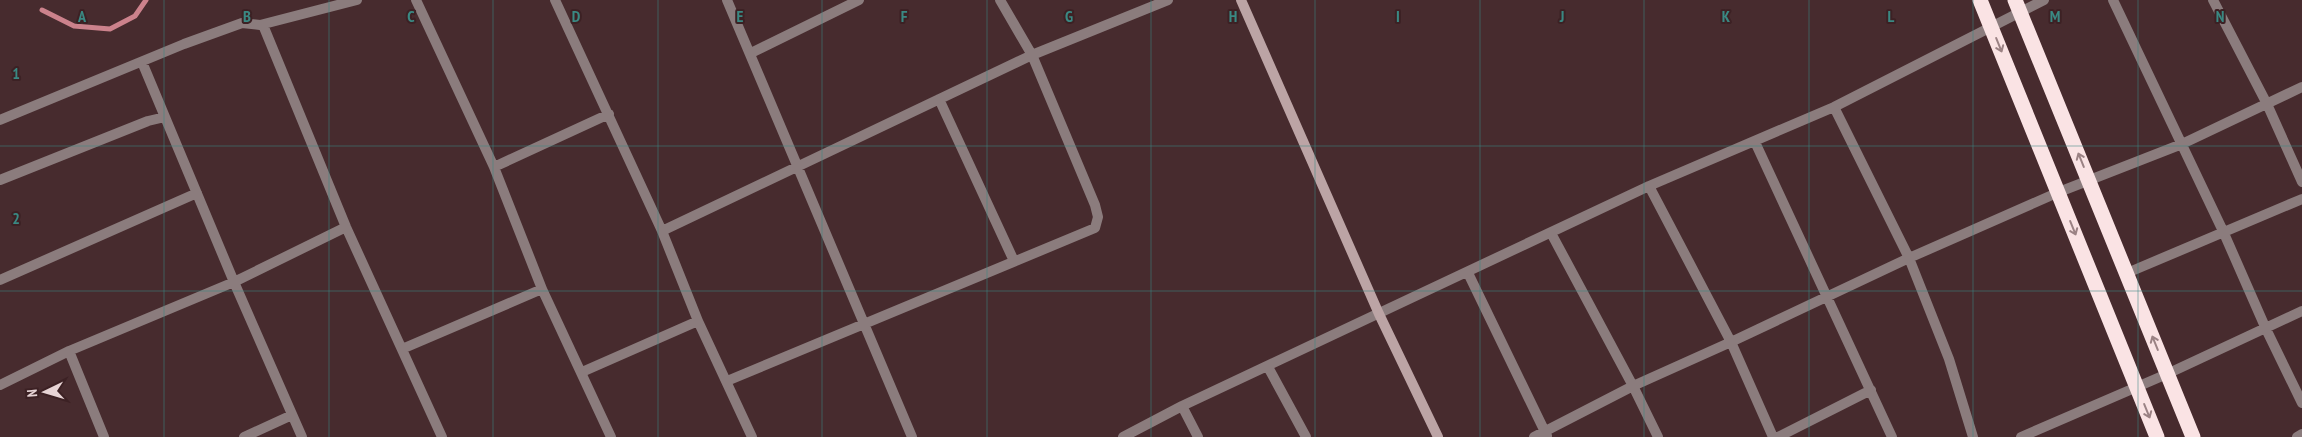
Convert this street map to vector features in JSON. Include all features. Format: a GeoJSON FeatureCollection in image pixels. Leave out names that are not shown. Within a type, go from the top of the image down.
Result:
{"type":"FeatureCollection","features":[{"type":"Feature","properties":{"kind":"highway"},"geometry":{"type":"LineString","coordinates":[[1980,0],[2158,437]]}},
{"type":"Feature","properties":{"kind":"highway"},"geometry":{"type":"LineString","coordinates":[[2018,6],[2193,437]]}},
{"type":"Feature","properties":{"kind":"street"},"geometry":{"type":"LineString","coordinates":[[0,120],[184,44],[242,23],[260,25],[358,0]]}},
{"type":"Feature","properties":{"kind":"street"},"geometry":{"type":"LineString","coordinates":[[416,0],[494,167],[542,289],[582,372],[610,437]]}},
{"type":"Feature","properties":{"kind":"street"},"geometry":{"type":"LineString","coordinates":[[556,0],[662,231],[698,321],[752,437]]}},
{"type":"Feature","properties":{"kind":"street"},"geometry":{"type":"LineString","coordinates":[[728,0],[799,164],[912,437]]}},
{"type":"Feature","properties":{"kind":"street"},"geometry":{"type":"LineString","coordinates":[[750,52],[859,0]]}},
{"type":"Feature","properties":{"kind":"street"},"geometry":{"type":"LineString","coordinates":[[727,381],[1095,228],[1098,217],[1095,205],[1032,55],[1000,0]]}},
{"type":"Feature","properties":{"kind":"street"},"geometry":{"type":"LineString","coordinates":[[662,231],[799,164],[1032,55],[1168,0]]}},
{"type":"Feature","properties":{"kind":"street"},"geometry":{"type":"LineString","coordinates":[[1241,0],[1379,314],[1438,437]]}},
{"type":"Feature","properties":{"kind":"street"},"geometry":{"type":"LineString","coordinates":[[1123,437],[1182,406],[1468,273],[1649,186],[1834,107],[1991,26],[2018,6],[2044,0]]}},
{"type":"Feature","properties":{"kind":"street"},"geometry":{"type":"LineString","coordinates":[[2113,0],[2224,231],[2266,329],[2302,402]]}},
{"type":"Feature","properties":{"kind":"street"},"geometry":{"type":"LineString","coordinates":[[2213,0],[2267,104],[2302,182]]}},
{"type":"Feature","properties":{"kind":"street"},"geometry":{"type":"LineString","coordinates":[[260,25],[263,25],[346,227],[442,437]]}},
{"type":"Feature","properties":{"kind":"street"},"geometry":{"type":"LineString","coordinates":[[142,62],[234,282],[302,437]]}},
{"type":"Feature","properties":{"kind":"street"},"geometry":{"type":"LineString","coordinates":[[1534,437],[1546,434],[1633,386],[1731,342],[1827,295],[2059,192],[2090,182],[2182,144],[2302,87]]}},
{"type":"Feature","properties":{"kind":"street"},"geometry":{"type":"LineString","coordinates":[[939,99],[1014,261]]}},
{"type":"Feature","properties":{"kind":"street"},"geometry":{"type":"LineString","coordinates":[[1834,107],[1909,258],[1949,359],[1973,437]]}},
{"type":"Feature","properties":{"kind":"street"},"geometry":{"type":"LineString","coordinates":[[494,167],[609,114]]}},
{"type":"Feature","properties":{"kind":"street"},"geometry":{"type":"LineString","coordinates":[[0,180],[148,121],[166,117]]}},
{"type":"Feature","properties":{"kind":"street"},"geometry":{"type":"LineString","coordinates":[[1755,142],[1892,437]]}},
{"type":"Feature","properties":{"kind":"street"},"geometry":{"type":"LineString","coordinates":[[1649,186],[1731,342],[1773,437]]}},
{"type":"Feature","properties":{"kind":"street"},"geometry":{"type":"LineString","coordinates":[[0,280],[197,193]]}},
{"type":"Feature","properties":{"kind":"street"},"geometry":{"type":"LineString","coordinates":[[2127,273],[2302,199]]}},
{"type":"Feature","properties":{"kind":"street"},"geometry":{"type":"LineString","coordinates":[[0,385],[69,352],[234,282],[346,227]]}},
{"type":"Feature","properties":{"kind":"street"},"geometry":{"type":"LineString","coordinates":[[1550,233],[1633,386],[1658,437]]}},
{"type":"Feature","properties":{"kind":"street"},"geometry":{"type":"LineString","coordinates":[[1468,273],[1546,434]]}},
{"type":"Feature","properties":{"kind":"street"},"geometry":{"type":"LineString","coordinates":[[402,349],[542,289]]}},
{"type":"Feature","properties":{"kind":"street"},"geometry":{"type":"LineString","coordinates":[[2021,437],[2167,374],[2302,311]]}},
{"type":"Feature","properties":{"kind":"street"},"geometry":{"type":"LineString","coordinates":[[582,372],[698,321]]}},
{"type":"Feature","properties":{"kind":"street"},"geometry":{"type":"LineString","coordinates":[[69,352],[104,437]]}},
{"type":"Feature","properties":{"kind":"street"},"geometry":{"type":"LineString","coordinates":[[1268,367],[1306,437]]}},
{"type":"Feature","properties":{"kind":"street"},"geometry":{"type":"LineString","coordinates":[[1778,437],[1871,390]]}},
{"type":"Feature","properties":{"kind":"street"},"geometry":{"type":"LineString","coordinates":[[1182,406],[1198,437]]}},
{"type":"Feature","properties":{"kind":"street"},"geometry":{"type":"LineString","coordinates":[[244,437],[292,415]]}},
{"type":"Feature","properties":{"kind":"street"},"geometry":{"type":"LineString","coordinates":[[2296,437],[2302,434]]}},
{"type":"Feature","properties":{"kind":"waterway"},"geometry":{"type":"LineString","coordinates":[[42,10],[74,26],[110,29],[135,16],[146,0]]}}]}
